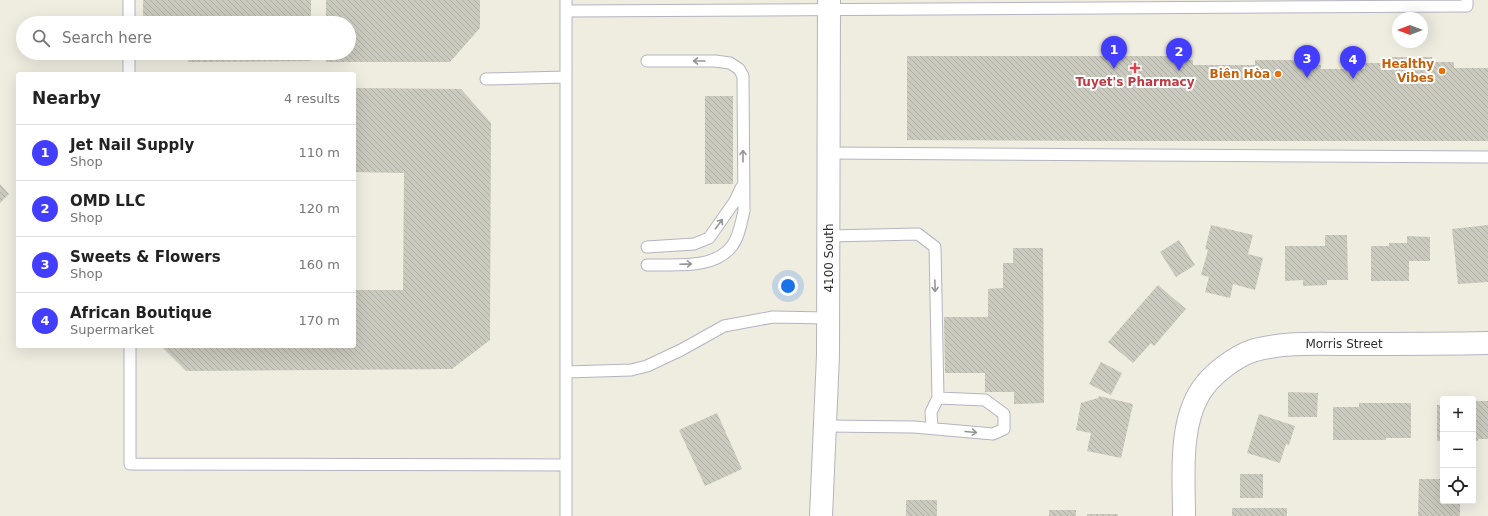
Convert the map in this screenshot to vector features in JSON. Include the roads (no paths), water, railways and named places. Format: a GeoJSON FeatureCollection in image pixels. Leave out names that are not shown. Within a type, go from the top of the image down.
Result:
{"type":"FeatureCollection","features":[{"type":"Feature","properties":{"kind":"main road","name":"4100 South"},"geometry":{"type":"LineString","coordinates":[[821,516],[826,426],[828,318],[829,5]]}},
{"type":"Feature","properties":{"kind":"main road","name":"Morris Street"},"geometry":{"type":"LineString","coordinates":[[1184,516],[1184,448],[1191,413],[1199,394],[1209,380],[1230,362],[1254,350],[1295,344],[1488,344]]}},
{"type":"Feature","properties":{"kind":"lane"},"geometry":{"type":"LineString","coordinates":[[129,0],[129,16]]}},
{"type":"Feature","properties":{"kind":"lane"},"geometry":{"type":"LineString","coordinates":[[566,516],[566,5],[1390,3],[1467,6],[1467,0]]}},
{"type":"Feature","properties":{"kind":"lane"},"geometry":{"type":"LineString","coordinates":[[129,60],[129,72]]}},
{"type":"Feature","properties":{"kind":"lane"},"geometry":{"type":"LineString","coordinates":[[647,61],[715,61],[730,63],[739,69],[743,76],[744,211],[740,229],[733,245],[723,257],[704,263],[647,265]]}},
{"type":"Feature","properties":{"kind":"lane"},"geometry":{"type":"LineString","coordinates":[[486,79],[566,77]]}},
{"type":"Feature","properties":{"kind":"lane"},"geometry":{"type":"LineString","coordinates":[[829,154],[1488,157]]}},
{"type":"Feature","properties":{"kind":"lane"},"geometry":{"type":"LineString","coordinates":[[647,247],[694,244],[709,238],[735,201],[743,184]]}},
{"type":"Feature","properties":{"kind":"lane"},"geometry":{"type":"LineString","coordinates":[[829,236],[918,234],[935,247],[938,398],[931,412],[932,428]]}},
{"type":"Feature","properties":{"kind":"lane"},"geometry":{"type":"LineString","coordinates":[[566,372],[631,370],[647,366],[681,350],[724,326],[773,317],[828,318]]}},
{"type":"Feature","properties":{"kind":"lane"},"geometry":{"type":"LineString","coordinates":[[130,348],[130,464],[566,465]]}},
{"type":"Feature","properties":{"kind":"lane"},"geometry":{"type":"LineString","coordinates":[[826,426],[914,427],[993,434],[1004,429],[1004,414],[985,400],[938,398]]}},
{"type":"Feature","properties":{"kind":"place","name":"Tuyet's Pharmacy"},"geometry":{"type":"Point","coordinates":[1135,68]}},
{"type":"Feature","properties":{"kind":"place","name":"Jet Nail Supply"},"geometry":{"type":"Point","coordinates":[1114,69]}},
{"type":"Feature","properties":{"kind":"place","name":"OMD LLC"},"geometry":{"type":"Point","coordinates":[1179,71]}},
{"type":"Feature","properties":{"kind":"place","name":"Healthy Vibes"},"geometry":{"type":"Point","coordinates":[1442,71]}},
{"type":"Feature","properties":{"kind":"place","name":"Biên Hòa"},"geometry":{"type":"Point","coordinates":[1278,74]}},
{"type":"Feature","properties":{"kind":"place","name":"Sweets & Flowers"},"geometry":{"type":"Point","coordinates":[1307,78]}},
{"type":"Feature","properties":{"kind":"place","name":"African Boutique"},"geometry":{"type":"Point","coordinates":[1353,79]}}]}
